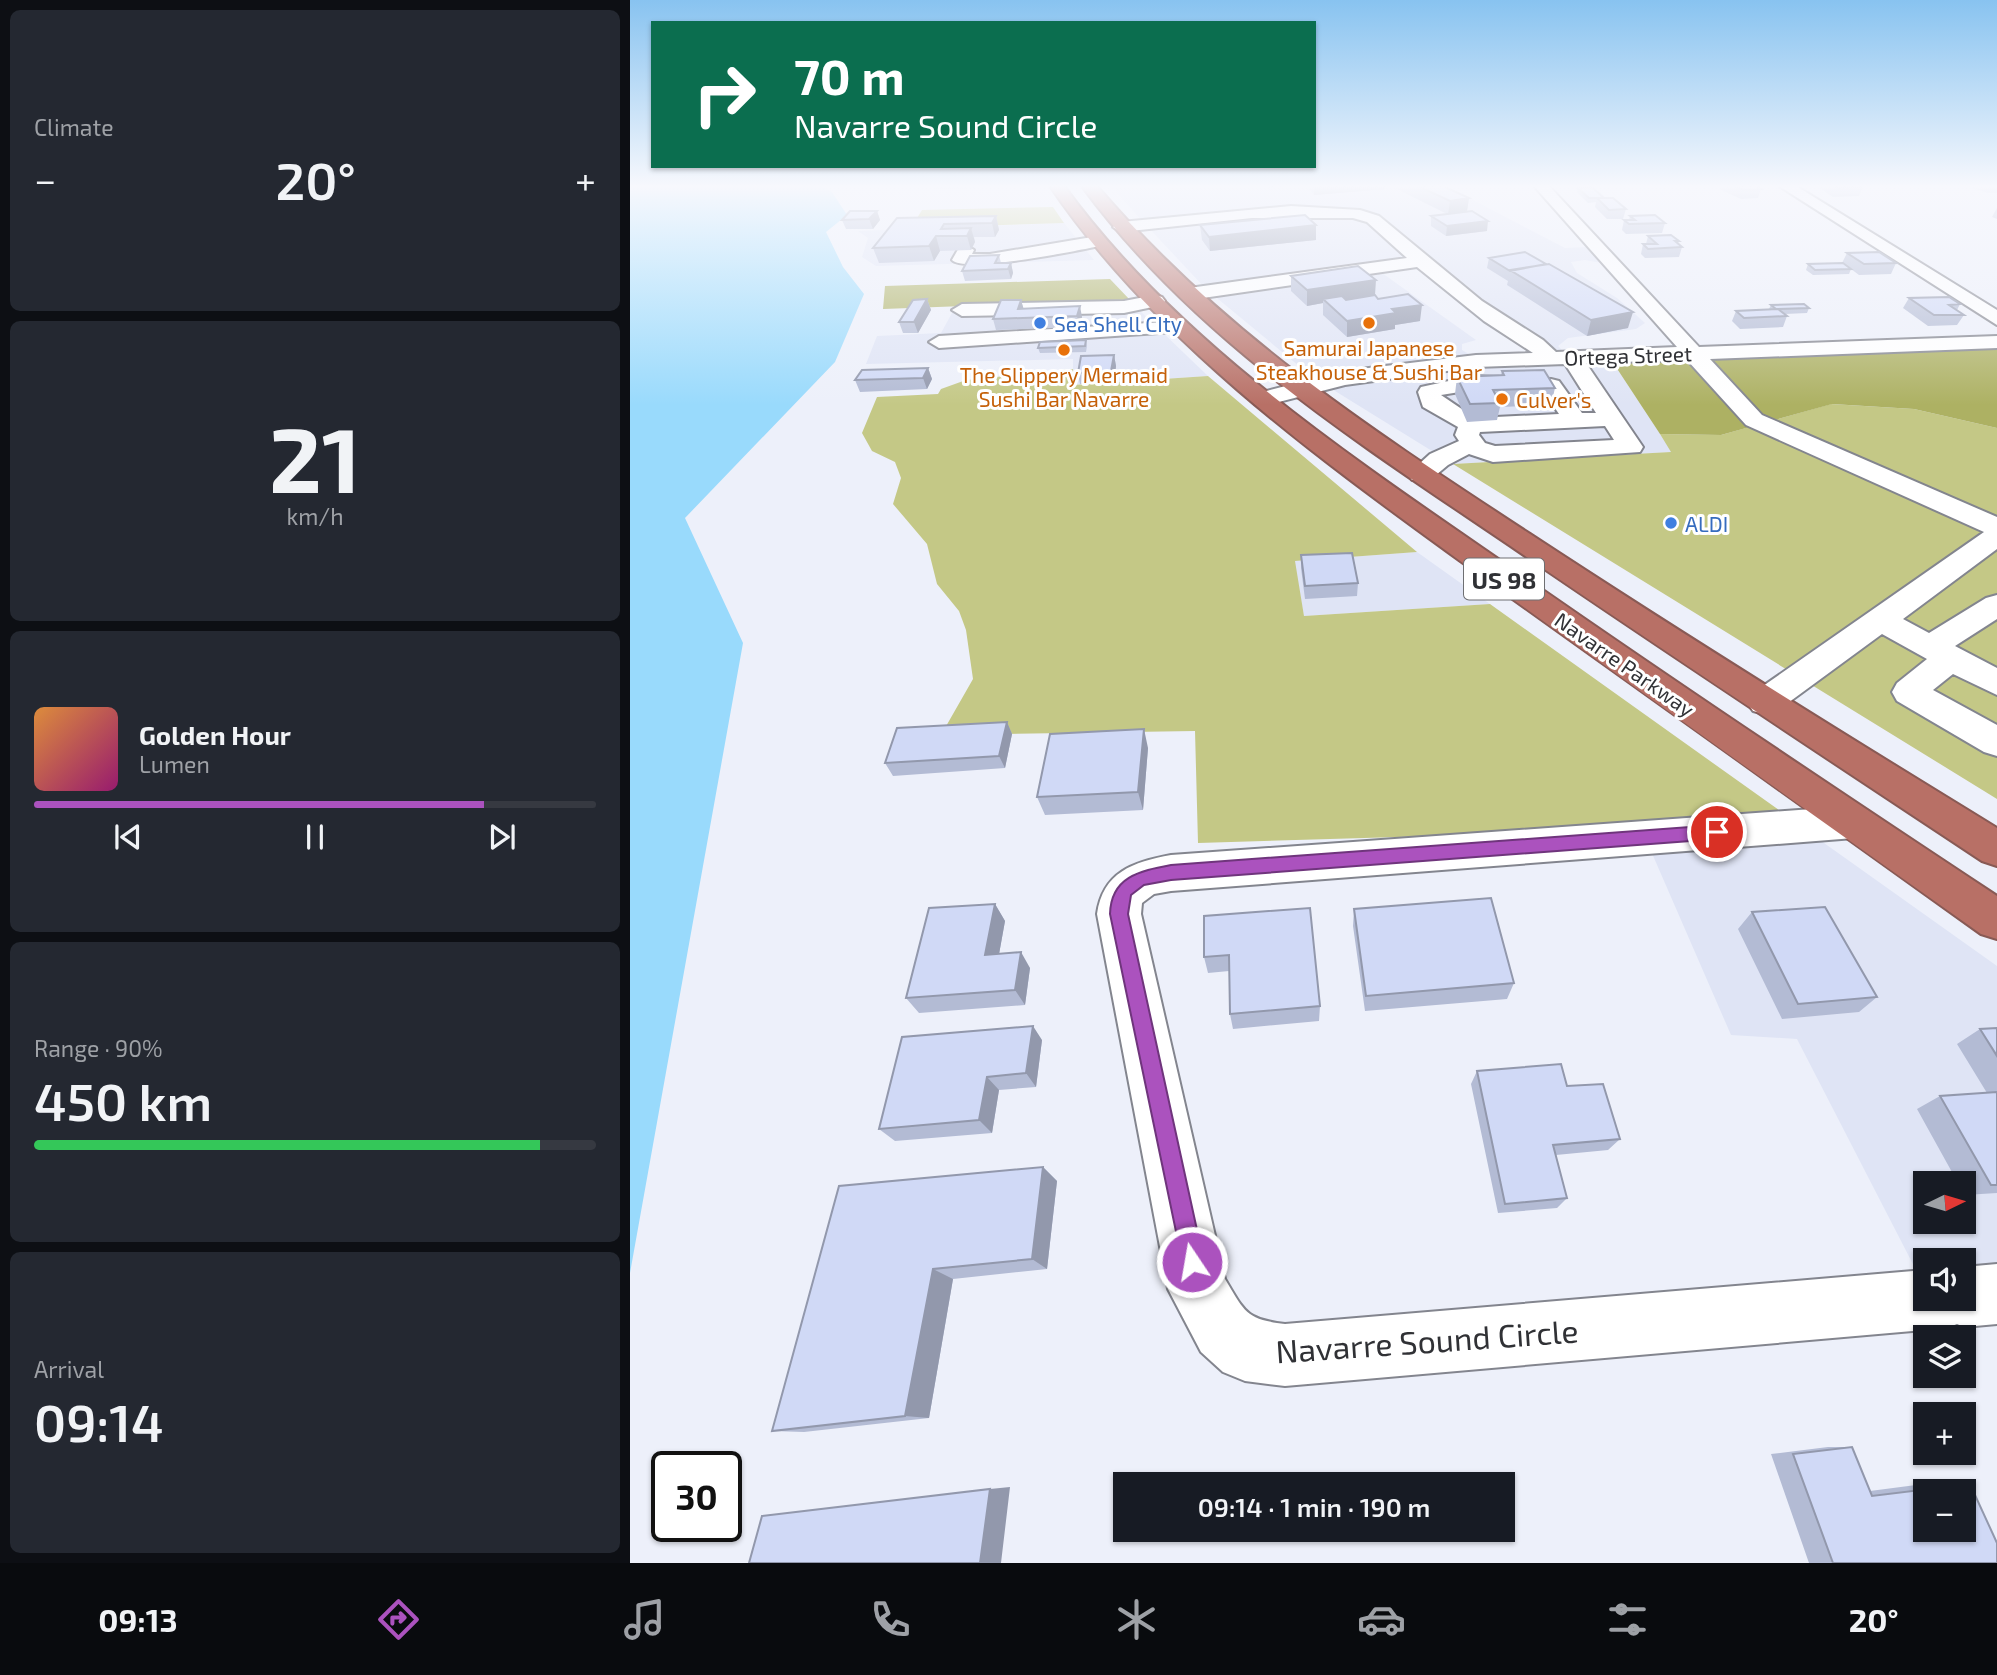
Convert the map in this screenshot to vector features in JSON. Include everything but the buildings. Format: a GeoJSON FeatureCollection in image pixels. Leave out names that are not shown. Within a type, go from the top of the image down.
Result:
{"type":"FeatureCollection","features":[{"type":"Feature","properties":{"kind":"highway","name":"Navarre Parkway"},"geometry":{"type":"LineString","coordinates":[[1127,259],[1155,302],[1263,399],[1327,452],[1452,542],[1997,920]]}},
{"type":"Feature","properties":{"kind":"highway","name":"Navarre Parkway"},"geometry":{"type":"LineString","coordinates":[[1143,259],[1302,387],[1421,474],[1765,702],[1997,849]]}},
{"type":"Feature","properties":{"kind":"street"},"geometry":{"type":"LineString","coordinates":[[1418,259],[1496,321],[1560,357],[1612,419],[1631,447],[1493,454],[1431,402],[1429,392],[1442,387],[1551,386],[1576,421]]}},
{"type":"Feature","properties":{"kind":"street"},"geometry":{"type":"LineString","coordinates":[[1607,259],[1754,420],[1997,527]]}},
{"type":"Feature","properties":{"kind":"street"},"geometry":{"type":"LineString","coordinates":[[1902,259],[1997,319]]}},
{"type":"Feature","properties":{"kind":"street"},"geometry":{"type":"LineString","coordinates":[[1189,294],[1420,261]]}},
{"type":"Feature","properties":{"kind":"street"},"geometry":{"type":"LineString","coordinates":[[962,310],[1124,307],[1155,302]]}},
{"type":"Feature","properties":{"kind":"street"},"geometry":{"type":"LineString","coordinates":[[939,342],[1067,333],[1126,342],[1181,327]]}},
{"type":"Feature","properties":{"kind":"street","name":"Ortega Street"},"geometry":{"type":"LineString","coordinates":[[1263,399],[1302,387],[1417,366],[1560,357],[1997,342]]}},
{"type":"Feature","properties":{"kind":"street"},"geometry":{"type":"LineString","coordinates":[[1421,474],[1434,461],[1454,450],[1472,435],[1576,421],[1612,419]]}},
{"type":"Feature","properties":{"kind":"street"},"geometry":{"type":"LineString","coordinates":[[1765,702],[1997,536]]}},
{"type":"Feature","properties":{"kind":"street"},"geometry":{"type":"LineString","coordinates":[[1997,605],[1940,653],[1909,692],[1997,742]]}},
{"type":"Feature","properties":{"kind":"street"},"geometry":{"type":"LineString","coordinates":[[1880,620],[1997,683]]}},
{"type":"Feature","properties":{"kind":"street","name":"Navarre Sound Circle"},"geometry":{"type":"LineString","coordinates":[[1854,822],[1171,873],[1139,878],[1125,890],[1119,900],[1119,914],[1198,1289],[1222,1331],[1245,1350],[1285,1355],[1913,1301]]}},
{"type":"Feature","properties":{"kind":"street"},"geometry":{"type":"LineString","coordinates":[[1976,1296],[1997,1294]]}},
{"type":"Feature","properties":{"kind":"shaded area"},"geometry":{"type":"Polygon","coordinates":[[[865,259],[1094,260],[876,266],[865,259]]]}},
{"type":"Feature","properties":{"kind":"shaded area"},"geometry":{"type":"Polygon","coordinates":[[[1178,259],[1410,260],[1206,289],[1178,259]]]}},
{"type":"Feature","properties":{"kind":"shaded area"},"geometry":{"type":"Polygon","coordinates":[[[1429,259],[1598,259],[1602,263],[1585,260],[1571,262],[1577,273],[1617,298],[1645,323],[1636,329],[1568,338],[1558,346],[1563,351],[1677,348],[1555,353],[1539,338],[1504,320],[1429,259]]]}},
{"type":"Feature","properties":{"kind":"shaded area"},"geometry":{"type":"Polygon","coordinates":[[[1385,269],[1382,273],[1476,340],[1462,344],[1462,350],[1474,357],[1316,380],[1212,294],[1385,269]]]}},
{"type":"Feature","properties":{"kind":"shaded area"},"geometry":{"type":"Polygon","coordinates":[[[1137,308],[1208,376],[1073,385],[1073,359],[866,364],[877,336],[941,333],[952,313],[1137,308]]]}},
{"type":"Feature","properties":{"kind":"shaded area"},"geometry":{"type":"Polygon","coordinates":[[[1612,361],[1672,452],[1453,464],[1327,386],[1478,365],[1612,361]]]}},
{"type":"Feature","properties":{"kind":"shaded area"},"geometry":{"type":"Polygon","coordinates":[[[1417,552],[1490,604],[1304,616],[1294,561],[1417,552]]]}},
{"type":"Feature","properties":{"kind":"shaded area"},"geometry":{"type":"Polygon","coordinates":[[[1817,838],[1997,966],[1997,1266],[1976,1267],[1976,1248],[1913,1248],[1913,1264],[1797,1039],[1731,1035],[1651,851],[1817,838]]]}},
{"type":"Feature","properties":{"kind":"green space"},"geometry":{"type":"Polygon","coordinates":[[[1110,279],[1130,300],[883,309],[885,286],[1110,279]]]}},
{"type":"Feature","properties":{"kind":"green space"},"geometry":{"type":"Polygon","coordinates":[[[1997,345],[1997,428],[1914,409],[1832,404],[1721,435],[1660,434],[1612,361],[1997,345]]]}},
{"type":"Feature","properties":{"kind":"green space"},"geometry":{"type":"Polygon","coordinates":[[[1073,369],[1073,385],[1208,376],[1417,552],[1295,561],[1304,616],[1490,604],[1783,813],[1501,834],[1198,843],[1195,731],[941,735],[973,679],[966,630],[959,611],[937,584],[927,544],[893,504],[901,478],[895,462],[872,451],[862,433],[877,397],[938,394],[941,389],[966,380],[1073,369]]]}},
{"type":"Feature","properties":{"kind":"green space"},"geometry":{"type":"Polygon","coordinates":[[[1831,404],[1914,409],[1997,428],[1997,799],[1453,464],[1671,452],[1660,434],[1721,435],[1831,404]]]}},
{"type":"Feature","properties":{"kind":"water"},"geometry":{"type":"Polygon","coordinates":[[[630,259],[839,259],[864,294],[835,362],[685,518],[743,643],[630,1273],[630,259]]]}},
{"type":"Feature","properties":{"kind":"place","name":"Sea Shell CIty"},"geometry":{"type":"Point","coordinates":[1040,323]}},
{"type":"Feature","properties":{"kind":"place","name":"Samurai Japanese Steakhouse & Sushi Bar"},"geometry":{"type":"Point","coordinates":[1369,323]}},
{"type":"Feature","properties":{"kind":"place","name":"The Slippery Mermaid Sushi Bar Navarre"},"geometry":{"type":"Point","coordinates":[1064,350]}},
{"type":"Feature","properties":{"kind":"place","name":"Culver's"},"geometry":{"type":"Point","coordinates":[1502,399]}},
{"type":"Feature","properties":{"kind":"place","name":"ALDI"},"geometry":{"type":"Point","coordinates":[1671,523]}},
{"type":"Feature","properties":{"kind":"route"},"geometry":{"type":"LineString","coordinates":[[1192,1262],[1119,914],[1119,900],[1125,890],[1139,878],[1171,873],[1717,832]]}}]}
